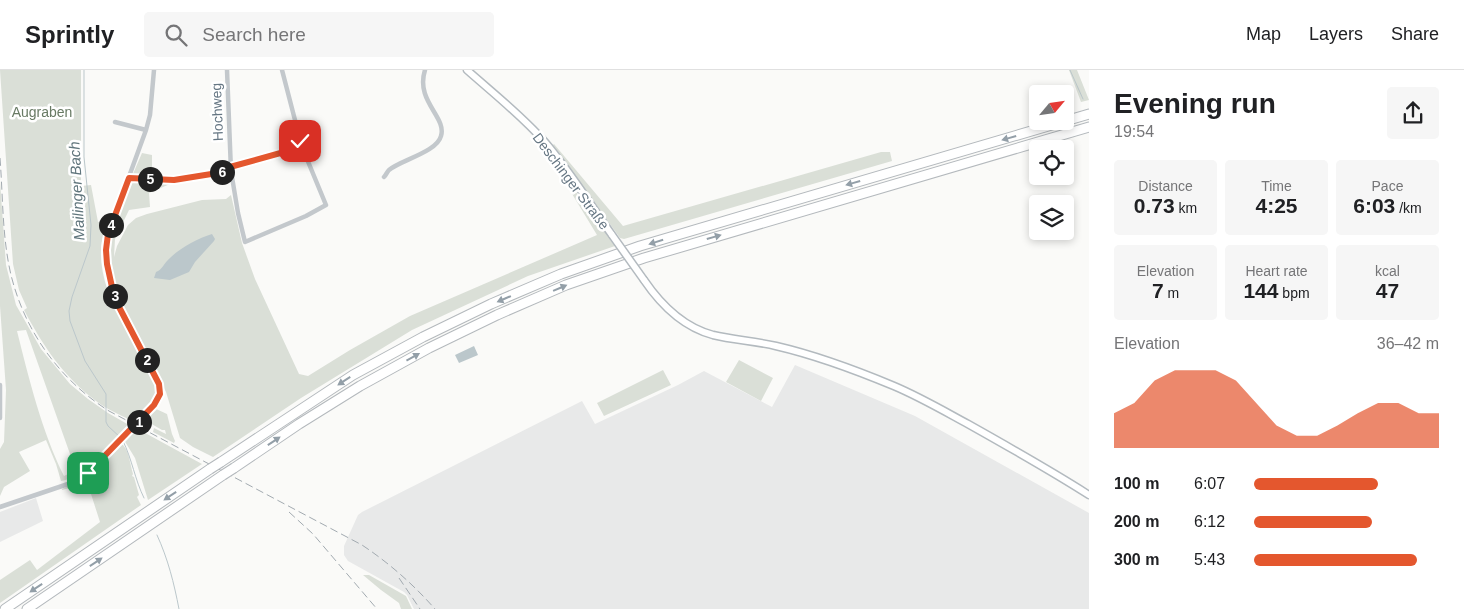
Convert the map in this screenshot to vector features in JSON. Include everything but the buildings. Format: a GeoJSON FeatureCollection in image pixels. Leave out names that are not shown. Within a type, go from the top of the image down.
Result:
{"type":"FeatureCollection","features":[{"type":"Feature","properties":{"kind":"highway"},"geometry":{"type":"LineString","coordinates":[[5,609],[210,469],[353,375],[491,304],[561,274],[640,246],[1089,114]]}},
{"type":"Feature","properties":{"kind":"highway"},"geometry":{"type":"LineString","coordinates":[[27,609],[298,424],[429,348],[497,315],[566,286],[644,258],[1089,127]]}},
{"type":"Feature","properties":{"kind":"street"},"geometry":{"type":"LineString","coordinates":[[0,507],[68,484],[88,473],[158,399],[160,394],[159,384],[118,305],[112,287],[106,250],[108,234],[146,130],[152,99],[154,70]]}},
{"type":"Feature","properties":{"kind":"street","name":"Hochweg"},"geometry":{"type":"LineString","coordinates":[[227,70],[230,169],[245,242],[299,219],[326,205],[302,147]]}},
{"type":"Feature","properties":{"kind":"street"},"geometry":{"type":"LineString","coordinates":[[129,178],[174,180],[230,169],[302,147],[282,70]]}},
{"type":"Feature","properties":{"kind":"street"},"geometry":{"type":"LineString","coordinates":[[384,176],[390,170],[436,144],[441,136],[442,129],[425,96],[423,88],[426,70]]}},
{"type":"Feature","properties":{"kind":"street","name":"Deschinger Straße"},"geometry":{"type":"LineString","coordinates":[[469,71],[544,141],[560,160],[655,296],[680,320],[711,335],[776,346],[895,387],[929,403],[1052,471],[1089,495]]}},
{"type":"Feature","properties":{"kind":"street"},"geometry":{"type":"LineString","coordinates":[[115,122],[146,130]]}},
{"type":"Feature","properties":{"kind":"street"},"geometry":{"type":"LineString","coordinates":[[0,385],[0,418]]}},
{"type":"Feature","properties":{"kind":"shaded area"},"geometry":{"type":"Polygon","coordinates":[[[212,234],[215,239],[214,241],[195,262],[189,272],[170,280],[154,278],[156,272],[179,251],[195,241],[212,234]]]}},
{"type":"Feature","properties":{"kind":"shaded area"},"geometry":{"type":"Polygon","coordinates":[[[474,346],[478,355],[459,363],[455,355],[474,346]]]}},
{"type":"Feature","properties":{"kind":"shaded area"},"geometry":{"type":"Polygon","coordinates":[[[795,365],[915,416],[1089,513],[1089,609],[414,609],[404,592],[348,561],[344,555],[344,546],[358,515],[362,512],[582,401],[595,424],[704,371],[772,407],[795,365]]]}},
{"type":"Feature","properties":{"kind":"shaded area"},"geometry":{"type":"Polygon","coordinates":[[[36,498],[43,521],[0,542],[0,512],[36,498]]]}},
{"type":"Feature","properties":{"kind":"green space","name":"Augraben"},"geometry":{"type":"Polygon","coordinates":[[[0,70],[81,70],[81,186],[91,185],[98,222],[108,220],[102,239],[101,250],[106,286],[121,321],[156,388],[154,398],[148,407],[130,420],[100,404],[73,381],[46,348],[24,310],[27,308],[19,290],[13,264],[0,70]]]}},
{"type":"Feature","properties":{"kind":"green space"},"geometry":{"type":"Polygon","coordinates":[[[1069,70],[1077,70],[1089,100],[1081,102],[1069,70]]]}},
{"type":"Feature","properties":{"kind":"green space"},"geometry":{"type":"Polygon","coordinates":[[[554,144],[623,226],[881,152],[890,152],[892,161],[624,239],[620,238],[554,144]]]}},
{"type":"Feature","properties":{"kind":"green space"},"geometry":{"type":"Polygon","coordinates":[[[543,146],[615,246],[528,276],[412,330],[301,398],[213,457],[180,438],[166,392],[115,291],[109,262],[111,237],[129,183],[142,153],[152,155],[152,181],[170,184],[149,193],[150,207],[129,210],[115,239],[114,257],[117,246],[128,225],[136,218],[202,200],[226,199],[231,195],[242,243],[255,279],[299,374],[308,376],[410,316],[597,235],[543,146]]]}},
{"type":"Feature","properties":{"kind":"green space"},"geometry":{"type":"Polygon","coordinates":[[[0,181],[6,265],[16,305],[41,349],[70,384],[108,413],[129,425],[87,467],[69,479],[61,481],[46,440],[19,452],[30,471],[4,487],[0,496],[0,449],[4,442],[6,390],[0,306],[0,181]],[[26,330],[17,331],[31,386],[49,442],[64,476],[78,469],[70,454],[26,330]]]}},
{"type":"Feature","properties":{"kind":"green space"},"geometry":{"type":"Polygon","coordinates":[[[739,360],[773,378],[761,401],[726,382],[739,360]]]}},
{"type":"Feature","properties":{"kind":"green space"},"geometry":{"type":"Polygon","coordinates":[[[663,370],[671,385],[604,416],[597,403],[663,370]]]}},
{"type":"Feature","properties":{"kind":"green space"},"geometry":{"type":"Polygon","coordinates":[[[154,408],[167,414],[174,443],[153,432],[154,428],[166,434],[165,430],[143,419],[154,408]]]}},
{"type":"Feature","properties":{"kind":"green space"},"geometry":{"type":"Polygon","coordinates":[[[136,428],[202,464],[148,500],[135,458],[124,440],[136,428]]]}},
{"type":"Feature","properties":{"kind":"green space"},"geometry":{"type":"Polygon","coordinates":[[[121,443],[129,457],[132,476],[134,477],[139,495],[137,497],[141,505],[0,603],[0,580],[30,560],[37,570],[100,522],[86,481],[77,486],[62,489],[85,477],[121,443]]]}},
{"type":"Feature","properties":{"kind":"green space"},"geometry":{"type":"Polygon","coordinates":[[[363,575],[369,575],[406,596],[412,609],[401,609],[399,603],[363,575]]]}},
{"type":"Feature","properties":{"kind":"waterway","name":"Mailinger Bach"},"geometry":{"type":"LineString","coordinates":[[84,70],[84,157],[91,225],[90,246],[72,297],[69,311],[70,321],[85,361],[106,394],[106,422],[121,438]]}},
{"type":"Feature","properties":{"kind":"waterway"},"geometry":{"type":"LineString","coordinates":[[1070,70],[1083,99]]}},
{"type":"Feature","properties":{"kind":"waterway","name":"Mailinger Bach"},"geometry":{"type":"LineString","coordinates":[[123,441],[144,498]]}},
{"type":"Feature","properties":{"kind":"waterway","name":"Mailinger Bach"},"geometry":{"type":"LineString","coordinates":[[157,535],[170,571],[179,609]]}},
{"type":"Feature","properties":{"kind":"railway"},"geometry":{"type":"LineString","coordinates":[[0,158],[4,231],[8,261],[17,296],[35,335],[47,353],[75,385],[109,411],[362,545],[400,574],[435,609]]}},
{"type":"Feature","properties":{"kind":"railway"},"geometry":{"type":"LineString","coordinates":[[289,512],[313,534],[377,609]]}},
{"type":"Feature","properties":{"kind":"railway"},"geometry":{"type":"LineString","coordinates":[[399,578],[420,609]]}},
{"type":"Feature","properties":{"kind":"route"},"geometry":{"type":"LineString","coordinates":[[88,473],[139,421],[155,403],[160,394],[159,384],[118,305],[107,264],[108,234],[129,178],[174,180],[230,171],[230,167],[302,147],[300,141]]}}]}
